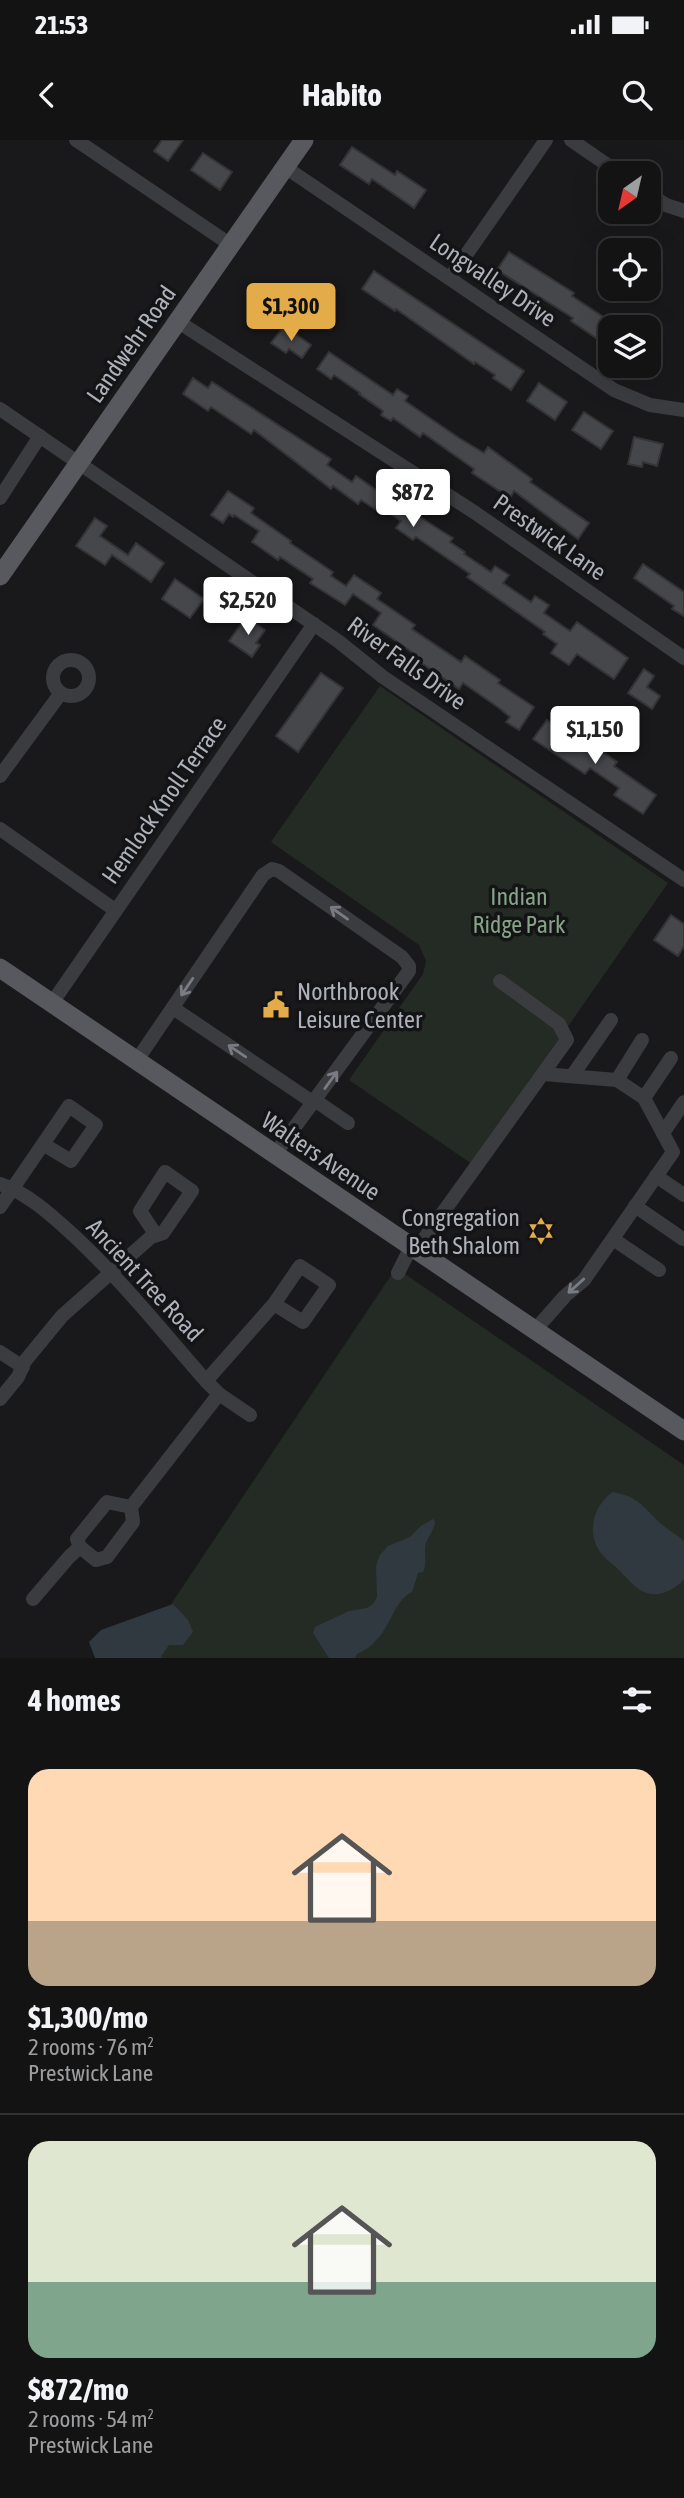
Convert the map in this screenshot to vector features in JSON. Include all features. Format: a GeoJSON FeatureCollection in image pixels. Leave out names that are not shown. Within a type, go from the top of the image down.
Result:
{"type":"FeatureCollection","features":[{"type":"Feature","properties":{"kind":"main road","name":"Landwehr Road"},"geometry":{"type":"LineString","coordinates":[[0,576],[304,140]]}},
{"type":"Feature","properties":{"kind":"main road","name":"Walters Avenue"},"geometry":{"type":"LineString","coordinates":[[0,968],[684,1431]]}},
{"type":"Feature","properties":{"kind":"street"},"geometry":{"type":"LineString","coordinates":[[76,140],[231,245]]}},
{"type":"Feature","properties":{"kind":"street"},"geometry":{"type":"LineString","coordinates":[[450,278],[546,140]]}},
{"type":"Feature","properties":{"kind":"street"},"geometry":{"type":"LineString","coordinates":[[571,140],[602,161]]}},
{"type":"Feature","properties":{"kind":"street","name":"Longvalley Drive"},"geometry":{"type":"LineString","coordinates":[[285,167],[614,390],[650,405],[684,410]]}},
{"type":"Feature","properties":{"kind":"street"},"geometry":{"type":"LineString","coordinates":[[662,202],[684,211]]}},
{"type":"Feature","properties":{"kind":"street","name":"Prestwick Lane"},"geometry":{"type":"LineString","coordinates":[[177,321],[474,512],[684,658]]}},
{"type":"Feature","properties":{"kind":"street","name":"River Falls Drive"},"geometry":{"type":"LineString","coordinates":[[0,409],[314,624],[383,677],[684,880]]}},
{"type":"Feature","properties":{"kind":"street"},"geometry":{"type":"LineString","coordinates":[[0,498],[40,436]]}},
{"type":"Feature","properties":{"kind":"street","name":"Hemlock Knoll Terrace"},"geometry":{"type":"LineString","coordinates":[[52,1003],[314,624]]}},
{"type":"Feature","properties":{"kind":"street"},"geometry":{"type":"LineString","coordinates":[[0,775],[61,693]]}},
{"type":"Feature","properties":{"kind":"street"},"geometry":{"type":"LineString","coordinates":[[0,829],[115,910]]}},
{"type":"Feature","properties":{"kind":"street"},"geometry":{"type":"LineString","coordinates":[[137,1060],[263,875],[272,869],[279,871],[402,957],[409,966],[409,971],[275,1154]]}},
{"type":"Feature","properties":{"kind":"street"},"geometry":{"type":"LineString","coordinates":[[398,1273],[566,1040],[559,1024],[500,981]]}},
{"type":"Feature","properties":{"kind":"street"},"geometry":{"type":"LineString","coordinates":[[173,1008],[348,1123]]}},
{"type":"Feature","properties":{"kind":"street"},"geometry":{"type":"LineString","coordinates":[[572,1076],[611,1020]]}},
{"type":"Feature","properties":{"kind":"street"},"geometry":{"type":"LineString","coordinates":[[617,1080],[642,1040]]}},
{"type":"Feature","properties":{"kind":"street"},"geometry":{"type":"LineString","coordinates":[[645,1098],[671,1058]]}},
{"type":"Feature","properties":{"kind":"street"},"geometry":{"type":"LineString","coordinates":[[535,1330],[565,1296],[584,1280],[673,1152],[645,1098],[617,1080],[542,1074]]}},
{"type":"Feature","properties":{"kind":"street"},"geometry":{"type":"LineString","coordinates":[[666,1139],[683,1106]]}},
{"type":"Feature","properties":{"kind":"street"},"geometry":{"type":"LineString","coordinates":[[666,1139],[684,1155]]}},
{"type":"Feature","properties":{"kind":"street"},"geometry":{"type":"LineString","coordinates":[[0,1207],[6,1186],[43,1144]]}},
{"type":"Feature","properties":{"kind":"street"},"geometry":{"type":"LineString","coordinates":[[656,1176],[684,1195]]}},
{"type":"Feature","properties":{"kind":"street","name":"Ancient Tree Road"},"geometry":{"type":"LineString","coordinates":[[6,1186],[49,1213],[111,1273],[206,1381],[219,1394],[250,1415]]}},
{"type":"Feature","properties":{"kind":"street"},"geometry":{"type":"LineString","coordinates":[[635,1206],[683,1239]]}},
{"type":"Feature","properties":{"kind":"street"},"geometry":{"type":"LineString","coordinates":[[0,1399],[62,1316],[156,1236]]}},
{"type":"Feature","properties":{"kind":"street"},"geometry":{"type":"LineString","coordinates":[[613,1239],[659,1270]]}},
{"type":"Feature","properties":{"kind":"street"},"geometry":{"type":"LineString","coordinates":[[206,1381],[274,1304]]}},
{"type":"Feature","properties":{"kind":"street"},"geometry":{"type":"LineString","coordinates":[[0,1352],[23,1367]]}},
{"type":"Feature","properties":{"kind":"street"},"geometry":{"type":"LineString","coordinates":[[131,1507],[107,1503],[76,1539],[80,1547],[96,1560],[107,1556],[133,1522],[131,1507],[219,1394]]}},
{"type":"Feature","properties":{"kind":"street"},"geometry":{"type":"LineString","coordinates":[[33,1600],[80,1547]]}},
{"type":"Feature","properties":{"kind":"green space","name":"Indian Ridge Park"},"geometry":{"type":"Polygon","coordinates":[[[380,686],[668,883],[472,1164],[349,1080],[423,974],[426,961],[419,945],[271,842],[380,686]]]}},
{"type":"Feature","properties":{"kind":"green space"},"geometry":{"type":"Polygon","coordinates":[[[396,1268],[684,1465],[684,1658],[135,1658],[396,1268]]]}},
{"type":"Feature","properties":{"kind":"shaded area"},"geometry":{"type":"Polygon","coordinates":[[[613,1492],[638,1501],[662,1525],[684,1541],[684,1579],[673,1588],[655,1594],[642,1591],[598,1549],[593,1533],[595,1517],[602,1503],[613,1492]]]}},
{"type":"Feature","properties":{"kind":"shaded area"},"geometry":{"type":"Polygon","coordinates":[[[433,1519],[434,1528],[426,1543],[423,1572],[418,1573],[412,1592],[404,1597],[384,1631],[355,1658],[329,1658],[313,1633],[315,1627],[349,1611],[367,1608],[373,1604],[377,1597],[376,1566],[380,1555],[388,1546],[410,1537],[433,1519]]]}},
{"type":"Feature","properties":{"kind":"shaded area"},"geometry":{"type":"Polygon","coordinates":[[[173,1604],[188,1620],[193,1632],[183,1645],[169,1645],[162,1658],[95,1658],[89,1642],[101,1630],[173,1604]]]}},
{"type":"Feature","properties":{"kind":"building"},"geometry":{"type":"Polygon","coordinates":[[[162,140],[183,140],[168,161],[154,151],[162,140]]]}},
{"type":"Feature","properties":{"kind":"building"},"geometry":{"type":"Polygon","coordinates":[[[352,147],[395,175],[397,171],[426,190],[414,208],[372,179],[369,184],[340,165],[352,147]]]}},
{"type":"Feature","properties":{"kind":"building"},"geometry":{"type":"Polygon","coordinates":[[[203,153],[232,172],[220,190],[191,170],[203,153]]]}},
{"type":"Feature","properties":{"kind":"building"},"geometry":{"type":"Polygon","coordinates":[[[509,252],[574,293],[572,296],[600,315],[598,315],[598,339],[571,321],[573,318],[497,270],[509,252]]]}},
{"type":"Feature","properties":{"kind":"building"},"geometry":{"type":"Polygon","coordinates":[[[374,271],[524,371],[511,390],[493,378],[495,375],[475,362],[474,364],[396,309],[395,311],[362,289],[374,271]]]}},
{"type":"Feature","properties":{"kind":"building"},"geometry":{"type":"Polygon","coordinates":[[[284,326],[311,345],[302,358],[289,349],[286,353],[271,343],[284,326]]]}},
{"type":"Feature","properties":{"kind":"building"},"geometry":{"type":"Polygon","coordinates":[[[329,352],[393,395],[397,389],[408,396],[405,401],[459,438],[484,453],[488,447],[532,479],[530,482],[589,523],[578,539],[514,491],[510,498],[472,473],[474,469],[423,433],[420,437],[393,418],[391,421],[381,415],[383,411],[360,393],[334,375],[331,379],[317,369],[329,352]]]}},
{"type":"Feature","properties":{"kind":"building"},"geometry":{"type":"Polygon","coordinates":[[[193,378],[208,388],[212,382],[331,459],[327,465],[352,482],[356,476],[453,538],[450,542],[491,572],[495,566],[509,575],[503,583],[531,602],[535,596],[549,605],[544,613],[570,631],[577,622],[628,658],[614,679],[577,654],[569,665],[551,653],[557,644],[543,634],[545,632],[467,577],[470,574],[416,537],[413,540],[396,528],[401,521],[377,505],[375,509],[361,500],[358,504],[333,486],[331,489],[254,430],[251,434],[211,407],[208,411],[183,394],[193,378]]]}},
{"type":"Feature","properties":{"kind":"building"},"geometry":{"type":"Polygon","coordinates":[[[539,383],[567,402],[555,420],[527,401],[539,383]]]}},
{"type":"Feature","properties":{"kind":"building"},"geometry":{"type":"Polygon","coordinates":[[[584,412],[613,431],[601,449],[572,430],[584,412]]]}},
{"type":"Feature","properties":{"kind":"building"},"geometry":{"type":"Polygon","coordinates":[[[634,437],[663,444],[657,466],[643,462],[642,467],[628,464],[634,437]]]}},
{"type":"Feature","properties":{"kind":"building"},"geometry":{"type":"Polygon","coordinates":[[[228,491],[254,508],[251,513],[333,572],[331,576],[346,586],[354,575],[381,593],[377,599],[415,625],[412,629],[461,662],[465,656],[534,707],[519,730],[506,722],[510,717],[499,708],[463,683],[459,689],[411,656],[413,653],[373,625],[381,613],[353,594],[345,605],[310,583],[313,579],[252,542],[259,531],[234,515],[233,517],[229,514],[223,523],[211,515],[228,491]]]}},
{"type":"Feature","properties":{"kind":"building"},"geometry":{"type":"Polygon","coordinates":[[[95,518],[107,526],[100,536],[128,555],[136,543],[164,563],[151,582],[112,555],[105,565],[76,546],[95,518]]]}},
{"type":"Feature","properties":{"kind":"building"},"geometry":{"type":"Polygon","coordinates":[[[643,564],[684,592],[684,616],[634,578],[643,564]]]}},
{"type":"Feature","properties":{"kind":"building"},"geometry":{"type":"Polygon","coordinates":[[[175,579],[204,599],[190,618],[162,599],[175,579]]]}},
{"type":"Feature","properties":{"kind":"building"},"geometry":{"type":"Polygon","coordinates":[[[246,617],[265,630],[256,643],[260,645],[252,657],[229,641],[246,617]]]}},
{"type":"Feature","properties":{"kind":"building"},"geometry":{"type":"Polygon","coordinates":[[[644,669],[654,676],[647,687],[660,696],[652,709],[628,693],[644,669]]]}},
{"type":"Feature","properties":{"kind":"building"},"geometry":{"type":"Polygon","coordinates":[[[321,673],[343,688],[298,752],[276,736],[321,673]]]}},
{"type":"Feature","properties":{"kind":"building"},"geometry":{"type":"Polygon","coordinates":[[[547,720],[595,757],[600,750],[617,762],[614,766],[656,795],[643,814],[614,795],[619,788],[590,768],[585,774],[533,739],[547,720]]]}},
{"type":"Feature","properties":{"kind":"building"},"geometry":{"type":"Polygon","coordinates":[[[671,915],[684,924],[684,946],[678,956],[654,940],[671,915]]]}},
{"type":"Feature","properties":{"kind":"place","name":"Northbrook Leisure Center"},"geometry":{"type":"Point","coordinates":[276,1005]}},
{"type":"Feature","properties":{"kind":"place","name":"Congregation Beth Shalom"},"geometry":{"type":"Point","coordinates":[541,1231]}}]}
